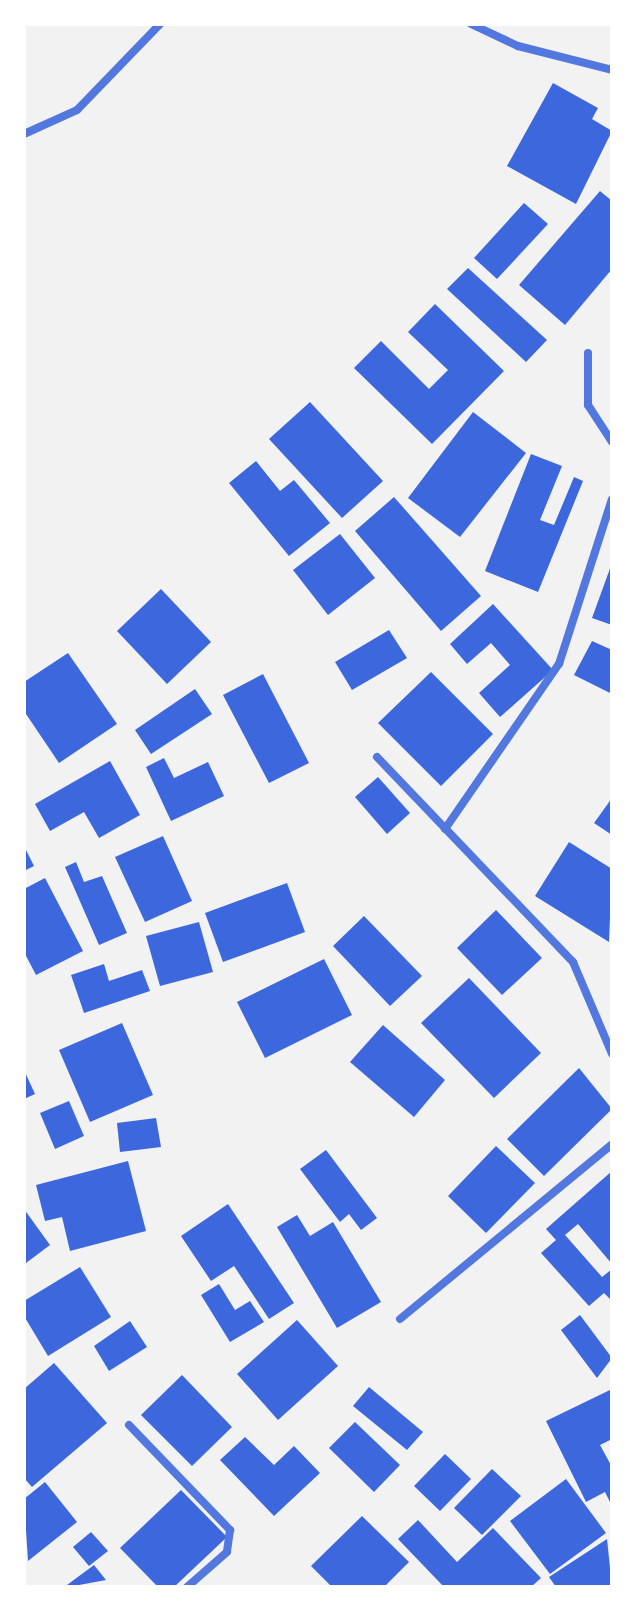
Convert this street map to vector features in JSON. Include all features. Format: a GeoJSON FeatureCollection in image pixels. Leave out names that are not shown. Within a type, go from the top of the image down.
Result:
{"type":"FeatureCollection","features":[{"type":"Feature","properties":{"kind":"street"},"geometry":{"type":"LineString","coordinates":[[24,134],[77,110],[160,24]]}},
{"type":"Feature","properties":{"kind":"street"},"geometry":{"type":"LineString","coordinates":[[471,24],[518,46],[612,70]]}},
{"type":"Feature","properties":{"kind":"street"},"geometry":{"type":"LineString","coordinates":[[588,353],[588,405],[612,442]]}},
{"type":"Feature","properties":{"kind":"street"},"geometry":{"type":"LineString","coordinates":[[445,829],[559,664],[612,499]]}},
{"type":"Feature","properties":{"kind":"street"},"geometry":{"type":"LineString","coordinates":[[377,757],[573,962],[612,1054]]}},
{"type":"Feature","properties":{"kind":"street"},"geometry":{"type":"LineString","coordinates":[[400,1319],[612,1144]]}},
{"type":"Feature","properties":{"kind":"street"},"geometry":{"type":"LineString","coordinates":[[129,1425],[230,1530],[227,1552],[187,1587]]}},
{"type":"Feature","properties":{"kind":"building"},"geometry":{"type":"Polygon","coordinates":[[[553,83],[598,108],[592,119],[612,131],[576,204],[507,166],[553,83]]]}},
{"type":"Feature","properties":{"kind":"building"},"geometry":{"type":"Polygon","coordinates":[[[600,191],[612,201],[612,269],[565,325],[519,285],[600,191]]]}},
{"type":"Feature","properties":{"kind":"building"},"geometry":{"type":"Polygon","coordinates":[[[524,203],[548,224],[497,279],[474,258],[524,203]]]}},
{"type":"Feature","properties":{"kind":"building"},"geometry":{"type":"Polygon","coordinates":[[[468,268],[547,340],[526,362],[447,289],[468,268]]]}},
{"type":"Feature","properties":{"kind":"building"},"geometry":{"type":"Polygon","coordinates":[[[435,304],[504,371],[432,444],[354,368],[381,341],[429,389],[448,370],[408,332],[435,304]]]}},
{"type":"Feature","properties":{"kind":"building"},"geometry":{"type":"Polygon","coordinates":[[[310,402],[383,481],[342,518],[269,439],[310,402]]]}},
{"type":"Feature","properties":{"kind":"building"},"geometry":{"type":"Polygon","coordinates":[[[473,412],[526,453],[460,537],[408,498],[473,412]]]}},
{"type":"Feature","properties":{"kind":"building"},"geometry":{"type":"Polygon","coordinates":[[[531,454],[562,466],[540,520],[554,525],[574,477],[583,481],[538,592],[485,571],[531,454]]]}},
{"type":"Feature","properties":{"kind":"building"},"geometry":{"type":"Polygon","coordinates":[[[256,461],[280,491],[294,480],[330,523],[289,556],[229,483],[256,461]]]}},
{"type":"Feature","properties":{"kind":"building"},"geometry":{"type":"Polygon","coordinates":[[[394,497],[481,596],[441,631],[355,531],[394,497]]]}},
{"type":"Feature","properties":{"kind":"building"},"geometry":{"type":"Polygon","coordinates":[[[340,534],[375,578],[328,615],[293,570],[340,534]]]}},
{"type":"Feature","properties":{"kind":"building"},"geometry":{"type":"Polygon","coordinates":[[[612,563],[612,625],[592,618],[612,563]]]}},
{"type":"Feature","properties":{"kind":"building"},"geometry":{"type":"Polygon","coordinates":[[[161,589],[211,642],[167,684],[117,631],[161,589]]]}},
{"type":"Feature","properties":{"kind":"building"},"geometry":{"type":"Polygon","coordinates":[[[493,604],[553,670],[500,717],[479,693],[510,665],[491,643],[467,664],[450,644],[493,604]]]}},
{"type":"Feature","properties":{"kind":"building"},"geometry":{"type":"Polygon","coordinates":[[[389,630],[407,658],[352,690],[335,662],[389,630]]]}},
{"type":"Feature","properties":{"kind":"building"},"geometry":{"type":"Polygon","coordinates":[[[592,641],[612,650],[612,694],[574,675],[592,641]]]}},
{"type":"Feature","properties":{"kind":"building"},"geometry":{"type":"Polygon","coordinates":[[[68,653],[117,724],[59,763],[24,711],[24,682],[68,653]]]}},
{"type":"Feature","properties":{"kind":"building"},"geometry":{"type":"Polygon","coordinates":[[[431,672],[493,734],[441,786],[378,723],[431,672]]]}},
{"type":"Feature","properties":{"kind":"building"},"geometry":{"type":"Polygon","coordinates":[[[263,674],[309,763],[269,783],[223,695],[263,674]]]}},
{"type":"Feature","properties":{"kind":"building"},"geometry":{"type":"Polygon","coordinates":[[[195,689],[212,714],[151,754],[135,730],[195,689]]]}},
{"type":"Feature","properties":{"kind":"building"},"geometry":{"type":"Polygon","coordinates":[[[164,758],[174,778],[208,762],[224,796],[171,821],[146,767],[164,758]]]}},
{"type":"Feature","properties":{"kind":"building"},"geometry":{"type":"Polygon","coordinates":[[[110,761],[140,815],[99,838],[84,812],[50,831],[35,804],[110,761]]]}},
{"type":"Feature","properties":{"kind":"building"},"geometry":{"type":"Polygon","coordinates":[[[378,777],[410,813],[387,834],[355,797],[378,777]]]}},
{"type":"Feature","properties":{"kind":"building"},"geometry":{"type":"Polygon","coordinates":[[[612,798],[612,835],[594,823],[612,798]]]}},
{"type":"Feature","properties":{"kind":"building"},"geometry":{"type":"Polygon","coordinates":[[[163,836],[192,901],[145,922],[115,857],[163,836]]]}},
{"type":"Feature","properties":{"kind":"building"},"geometry":{"type":"Polygon","coordinates":[[[569,842],[612,869],[609,942],[535,896],[569,842]]]}},
{"type":"Feature","properties":{"kind":"building"},"geometry":{"type":"Polygon","coordinates":[[[24,846],[34,866],[24,871],[24,846]]]}},
{"type":"Feature","properties":{"kind":"building"},"geometry":{"type":"Polygon","coordinates":[[[76,862],[84,882],[102,876],[127,933],[99,945],[65,867],[76,862]]]}},
{"type":"Feature","properties":{"kind":"building"},"geometry":{"type":"Polygon","coordinates":[[[45,878],[83,951],[36,975],[24,952],[24,889],[45,878]]]}},
{"type":"Feature","properties":{"kind":"building"},"geometry":{"type":"Polygon","coordinates":[[[287,883],[305,932],[223,962],[205,913],[287,883]]]}},
{"type":"Feature","properties":{"kind":"building"},"geometry":{"type":"Polygon","coordinates":[[[496,910],[542,958],[502,995],[457,948],[496,910]]]}},
{"type":"Feature","properties":{"kind":"building"},"geometry":{"type":"Polygon","coordinates":[[[364,916],[422,976],[390,1006],[333,946],[364,916]]]}},
{"type":"Feature","properties":{"kind":"building"},"geometry":{"type":"Polygon","coordinates":[[[199,922],[213,972],[160,986],[146,936],[199,922]]]}},
{"type":"Feature","properties":{"kind":"building"},"geometry":{"type":"Polygon","coordinates":[[[324,959],[352,1015],[265,1058],[237,1002],[324,959]]]}},
{"type":"Feature","properties":{"kind":"building"},"geometry":{"type":"Polygon","coordinates":[[[104,964],[109,981],[142,970],[150,991],[84,1013],[71,975],[104,964]]]}},
{"type":"Feature","properties":{"kind":"building"},"geometry":{"type":"Polygon","coordinates":[[[469,978],[541,1053],[494,1098],[421,1023],[469,978]]]}},
{"type":"Feature","properties":{"kind":"building"},"geometry":{"type":"Polygon","coordinates":[[[122,1023],[153,1095],[90,1122],[59,1050],[122,1023]]]}},
{"type":"Feature","properties":{"kind":"building"},"geometry":{"type":"Polygon","coordinates":[[[383,1025],[445,1080],[414,1117],[350,1062],[383,1025]]]}},
{"type":"Feature","properties":{"kind":"building"},"geometry":{"type":"Polygon","coordinates":[[[579,1068],[612,1109],[544,1176],[507,1139],[579,1068]]]}},
{"type":"Feature","properties":{"kind":"building"},"geometry":{"type":"Polygon","coordinates":[[[24,1070],[35,1094],[24,1099],[24,1070]]]}},
{"type":"Feature","properties":{"kind":"building"},"geometry":{"type":"Polygon","coordinates":[[[69,1101],[84,1136],[55,1149],[40,1113],[69,1101]]]}},
{"type":"Feature","properties":{"kind":"building"},"geometry":{"type":"Polygon","coordinates":[[[156,1118],[161,1147],[120,1152],[117,1123],[156,1118]]]}},
{"type":"Feature","properties":{"kind":"building"},"geometry":{"type":"Polygon","coordinates":[[[496,1146],[535,1183],[486,1233],[448,1196],[496,1146]]]}},
{"type":"Feature","properties":{"kind":"building"},"geometry":{"type":"Polygon","coordinates":[[[326,1150],[377,1218],[361,1230],[349,1214],[340,1222],[300,1169],[326,1150]]]}},
{"type":"Feature","properties":{"kind":"building"},"geometry":{"type":"Polygon","coordinates":[[[128,1161],[146,1231],[70,1251],[62,1217],[45,1221],[36,1185],[128,1161]]]}},
{"type":"Feature","properties":{"kind":"building"},"geometry":{"type":"Polygon","coordinates":[[[612,1171],[612,1264],[578,1224],[565,1235],[602,1277],[612,1269],[612,1301],[604,1293],[589,1306],[541,1253],[556,1240],[546,1229],[612,1171]]]}},
{"type":"Feature","properties":{"kind":"building"},"geometry":{"type":"Polygon","coordinates":[[[228,1204],[294,1303],[269,1319],[234,1266],[211,1281],[181,1236],[228,1204]]]}},
{"type":"Feature","properties":{"kind":"building"},"geometry":{"type":"Polygon","coordinates":[[[24,1209],[50,1245],[26,1263],[24,1261],[24,1209]]]}},
{"type":"Feature","properties":{"kind":"building"},"geometry":{"type":"Polygon","coordinates":[[[297,1215],[310,1236],[333,1222],[381,1302],[337,1328],[277,1227],[297,1215]]]}},
{"type":"Feature","properties":{"kind":"building"},"geometry":{"type":"Polygon","coordinates":[[[80,1267],[111,1317],[48,1356],[24,1316],[24,1301],[80,1267]]]}},
{"type":"Feature","properties":{"kind":"building"},"geometry":{"type":"Polygon","coordinates":[[[219,1284],[235,1310],[250,1301],[264,1322],[230,1342],[201,1295],[219,1284]]]}},
{"type":"Feature","properties":{"kind":"building"},"geometry":{"type":"Polygon","coordinates":[[[580,1315],[612,1358],[597,1378],[561,1330],[580,1315]]]}},
{"type":"Feature","properties":{"kind":"building"},"geometry":{"type":"Polygon","coordinates":[[[297,1320],[338,1366],[278,1420],[237,1374],[297,1320]]]}},
{"type":"Feature","properties":{"kind":"building"},"geometry":{"type":"Polygon","coordinates":[[[130,1321],[147,1347],[109,1371],[94,1346],[130,1321]]]}},
{"type":"Feature","properties":{"kind":"building"},"geometry":{"type":"Polygon","coordinates":[[[54,1363],[107,1423],[32,1487],[24,1478],[24,1389],[54,1363]]]}},
{"type":"Feature","properties":{"kind":"building"},"geometry":{"type":"Polygon","coordinates":[[[182,1375],[232,1427],[192,1466],[141,1415],[182,1375]]]}},
{"type":"Feature","properties":{"kind":"building"},"geometry":{"type":"Polygon","coordinates":[[[369,1387],[423,1432],[407,1450],[353,1406],[369,1387]]]}},
{"type":"Feature","properties":{"kind":"building"},"geometry":{"type":"Polygon","coordinates":[[[612,1389],[612,1439],[600,1445],[612,1467],[612,1506],[605,1492],[586,1502],[546,1421],[612,1389]]]}},
{"type":"Feature","properties":{"kind":"building"},"geometry":{"type":"Polygon","coordinates":[[[355,1422],[400,1465],[374,1492],[329,1448],[355,1422]]]}},
{"type":"Feature","properties":{"kind":"building"},"geometry":{"type":"Polygon","coordinates":[[[245,1437],[274,1465],[294,1446],[320,1473],[274,1516],[220,1460],[245,1437]]]}},
{"type":"Feature","properties":{"kind":"building"},"geometry":{"type":"Polygon","coordinates":[[[445,1454],[471,1479],[440,1511],[414,1486],[445,1454]]]}},
{"type":"Feature","properties":{"kind":"building"},"geometry":{"type":"Polygon","coordinates":[[[492,1469],[521,1496],[482,1535],[454,1508],[492,1469]]]}},
{"type":"Feature","properties":{"kind":"building"},"geometry":{"type":"Polygon","coordinates":[[[566,1479],[606,1533],[550,1574],[510,1521],[566,1479]]]}},
{"type":"Feature","properties":{"kind":"building"},"geometry":{"type":"Polygon","coordinates":[[[45,1482],[77,1522],[28,1561],[24,1499],[45,1482]]]}},
{"type":"Feature","properties":{"kind":"building"},"geometry":{"type":"Polygon","coordinates":[[[181,1490],[227,1537],[174,1587],[158,1587],[120,1548],[181,1490]]]}},
{"type":"Feature","properties":{"kind":"building"},"geometry":{"type":"Polygon","coordinates":[[[362,1516],[409,1562],[384,1587],[332,1587],[311,1566],[362,1516]]]}},
{"type":"Feature","properties":{"kind":"building"},"geometry":{"type":"Polygon","coordinates":[[[418,1520],[457,1562],[493,1528],[541,1578],[531,1587],[444,1587],[398,1539],[418,1520]]]}},
{"type":"Feature","properties":{"kind":"building"},"geometry":{"type":"Polygon","coordinates":[[[91,1532],[108,1551],[89,1566],[73,1547],[91,1532]]]}},
{"type":"Feature","properties":{"kind":"building"},"geometry":{"type":"Polygon","coordinates":[[[607,1539],[612,1587],[556,1587],[549,1577],[607,1539]]]}},
{"type":"Feature","properties":{"kind":"building"},"geometry":{"type":"Polygon","coordinates":[[[94,1565],[106,1580],[68,1587],[67,1585],[94,1565]]]}}]}
